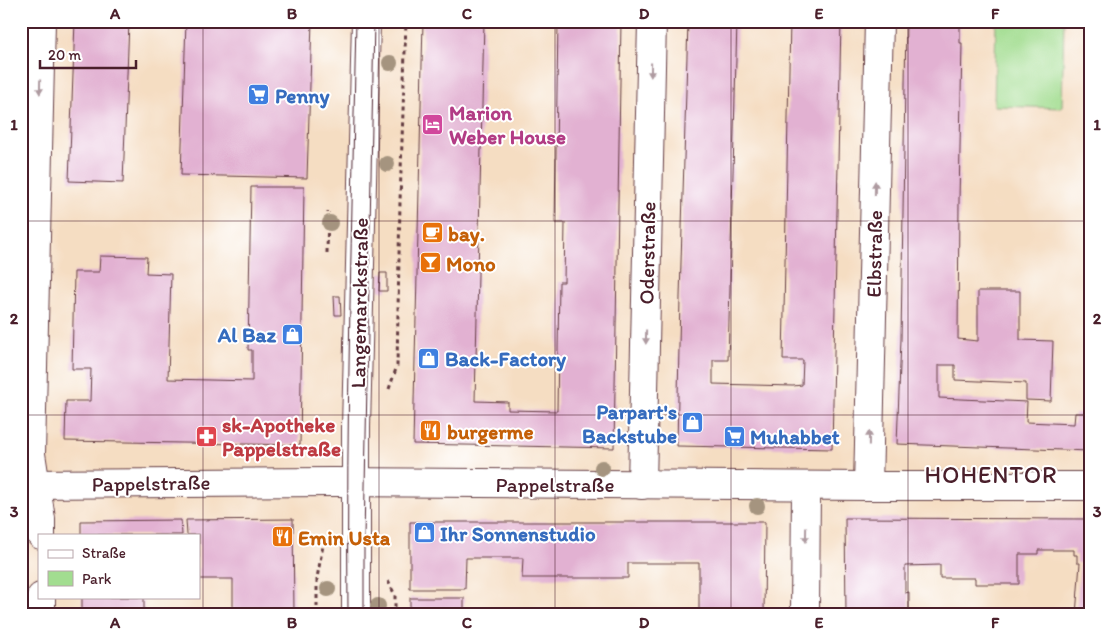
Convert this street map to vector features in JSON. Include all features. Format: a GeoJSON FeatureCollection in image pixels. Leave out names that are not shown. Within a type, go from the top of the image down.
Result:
{"type":"FeatureCollection","features":[{"type":"Feature","properties":{"kind":"street"},"geometry":{"type":"LineString","coordinates":[[41,21],[31,454],[28,485],[41,519],[41,534]]}},
{"type":"Feature","properties":{"kind":"street","name":"Langemarckstraße"},"geometry":{"type":"LineString","coordinates":[[356,615],[356,427],[366,21]]}},
{"type":"Feature","properties":{"kind":"street","name":"Oderstraße"},"geometry":{"type":"LineString","coordinates":[[642,485],[652,21]]}},
{"type":"Feature","properties":{"kind":"street","name":"Elbstraße"},"geometry":{"type":"LineString","coordinates":[[868,486],[879,21]]}},
{"type":"Feature","properties":{"kind":"street","name":"Pappelstraße"},"geometry":{"type":"LineString","coordinates":[[28,485],[356,483],[1090,486]]}},
{"type":"Feature","properties":{"kind":"street"},"geometry":{"type":"LineString","coordinates":[[805,615],[806,486]]}},
{"type":"Feature","properties":{"kind":"street"},"geometry":{"type":"LineString","coordinates":[[41,598],[41,615]]}},
{"type":"Feature","properties":{"kind":"path"},"geometry":{"type":"LineString","coordinates":[[388,392],[397,366],[406,21]]}},
{"type":"Feature","properties":{"kind":"green space"},"geometry":{"type":"Polygon","coordinates":[[[996,21],[1064,21],[1062,108],[994,106],[996,21]]]}},
{"type":"Feature","properties":{"kind":"building"},"geometry":{"type":"Polygon","coordinates":[[[75,21],[129,21],[123,183],[69,181],[75,21]]]}},
{"type":"Feature","properties":{"kind":"building"},"geometry":{"type":"Polygon","coordinates":[[[186,21],[312,21],[307,178],[181,175],[186,21]]]}},
{"type":"Feature","properties":{"kind":"building"},"geometry":{"type":"Polygon","coordinates":[[[423,21],[484,21],[475,401],[508,402],[508,410],[557,411],[559,282],[564,282],[565,223],[555,223],[558,21],[621,21],[614,448],[413,444],[423,21]]]}},
{"type":"Feature","properties":{"kind":"building"},"geometry":{"type":"Polygon","coordinates":[[[688,21],[737,21],[728,360],[713,360],[713,384],[793,386],[802,385],[803,360],[783,360],[790,21],[841,21],[832,449],[677,446],[688,21]]]}},
{"type":"Feature","properties":{"kind":"building"},"geometry":{"type":"Polygon","coordinates":[[[906,21],[960,21],[960,43],[962,43],[958,339],[978,341],[978,291],[1020,291],[1020,340],[1053,341],[1051,401],[1026,400],[1026,383],[955,380],[955,365],[939,365],[939,398],[1027,402],[1026,422],[1074,424],[1075,413],[1090,413],[1090,451],[897,444],[901,339],[906,21]]]}},
{"type":"Feature","properties":{"kind":"building"},"geometry":{"type":"Polygon","coordinates":[[[251,187],[304,187],[300,445],[65,441],[66,401],[90,401],[91,369],[72,369],[74,272],[99,272],[100,256],[147,257],[146,273],[171,274],[168,379],[252,381],[252,350],[248,350],[251,187]]]}},
{"type":"Feature","properties":{"kind":"building"},"geometry":{"type":"Polygon","coordinates":[[[380,273],[387,273],[387,291],[379,291],[380,273]]]}},
{"type":"Feature","properties":{"kind":"building"},"geometry":{"type":"Polygon","coordinates":[[[334,296],[340,296],[341,315],[335,315],[334,296]]]}},
{"type":"Feature","properties":{"kind":"building"},"geometry":{"type":"Polygon","coordinates":[[[1088,304],[1090,304],[1090,343],[1086,343],[1088,304]]]}},
{"type":"Feature","properties":{"kind":"building"},"geometry":{"type":"Polygon","coordinates":[[[845,518],[1090,519],[1090,615],[1076,615],[1080,563],[1077,563],[1077,555],[1074,555],[1074,550],[1038,550],[1038,554],[1019,554],[1019,584],[975,584],[975,578],[940,578],[940,565],[905,566],[905,593],[909,592],[909,615],[846,615],[845,518]]]}},
{"type":"Feature","properties":{"kind":"building"},"geometry":{"type":"Polygon","coordinates":[[[293,519],[294,615],[233,615],[233,579],[200,579],[200,534],[187,534],[186,520],[293,519]]]}},
{"type":"Feature","properties":{"kind":"building"},"geometry":{"type":"Polygon","coordinates":[[[181,520],[182,534],[81,534],[81,521],[181,520]]]}},
{"type":"Feature","properties":{"kind":"building"},"geometry":{"type":"Polygon","coordinates":[[[410,522],[765,522],[764,615],[699,615],[699,563],[628,563],[628,578],[522,578],[523,558],[466,558],[465,589],[410,589],[410,522]]]}},
{"type":"Feature","properties":{"kind":"building"},"geometry":{"type":"Polygon","coordinates":[[[82,598],[144,598],[144,615],[82,615],[82,598]]]}},
{"type":"Feature","properties":{"kind":"building"},"geometry":{"type":"Polygon","coordinates":[[[410,598],[464,598],[464,615],[410,615],[410,598]]]}},
{"type":"Feature","properties":{"kind":"tram line"},"geometry":{"type":"LineString","coordinates":[[348,615],[349,392],[356,21]]}},
{"type":"Feature","properties":{"kind":"tram line"},"geometry":{"type":"LineString","coordinates":[[364,615],[374,21]]}},
{"type":"Feature","properties":{"kind":"place","name":"Penny"},"geometry":{"type":"Point","coordinates":[259,95]}},
{"type":"Feature","properties":{"kind":"place","name":"Marion Weber House"},"geometry":{"type":"Point","coordinates":[433,124]}},
{"type":"Feature","properties":{"kind":"place","name":"bay."},"geometry":{"type":"Point","coordinates":[432,233]}},
{"type":"Feature","properties":{"kind":"place","name":"Mono"},"geometry":{"type":"Point","coordinates":[430,263]}},
{"type":"Feature","properties":{"kind":"place","name":"Al Baz"},"geometry":{"type":"Point","coordinates":[292,334]}},
{"type":"Feature","properties":{"kind":"place","name":"Back-Factory"},"geometry":{"type":"Point","coordinates":[429,358]}},
{"type":"Feature","properties":{"kind":"place","name":"Parpart's Backstube"},"geometry":{"type":"Point","coordinates":[693,423]}},
{"type":"Feature","properties":{"kind":"place","name":"burgerme"},"geometry":{"type":"Point","coordinates":[431,431]}},
{"type":"Feature","properties":{"kind":"place","name":"sk-Apotheke Pappelstraße"},"geometry":{"type":"Point","coordinates":[206,436]}},
{"type":"Feature","properties":{"kind":"place","name":"Muhabbet"},"geometry":{"type":"Point","coordinates":[734,436]}},
{"type":"Feature","properties":{"kind":"place","name":"Ihr Sonnenstudio"},"geometry":{"type":"Point","coordinates":[424,533]}},
{"type":"Feature","properties":{"kind":"place","name":"Emin Usta"},"geometry":{"type":"Point","coordinates":[282,537]}},
{"type":"Feature","properties":{"kind":"district","name":"HOHENTOR"},"geometry":{"type":"Point","coordinates":[991,474]}}]}
